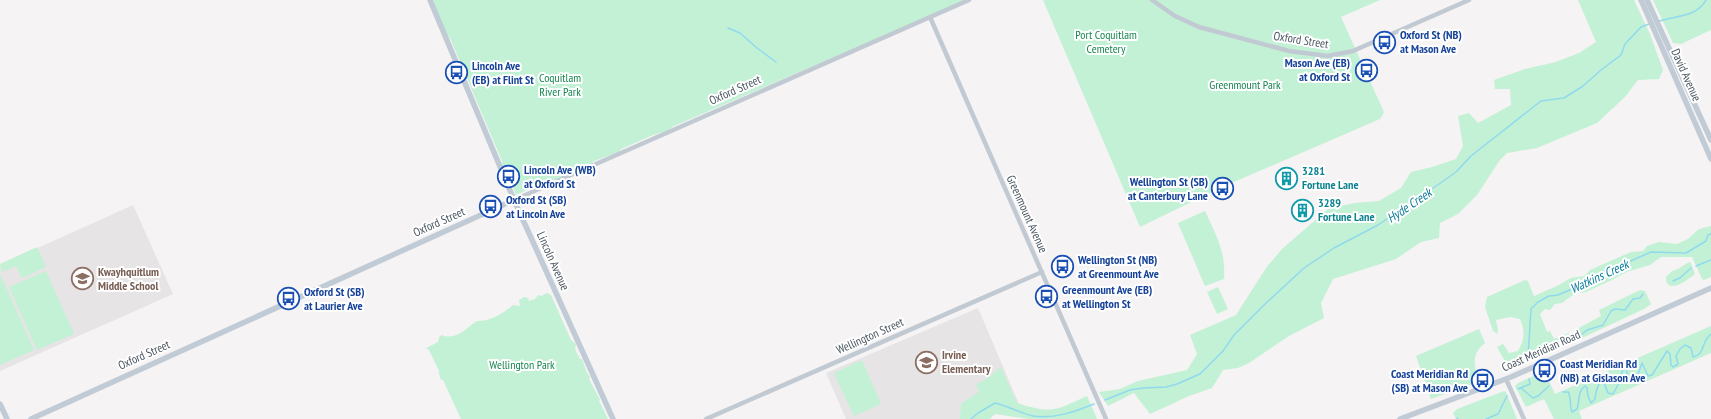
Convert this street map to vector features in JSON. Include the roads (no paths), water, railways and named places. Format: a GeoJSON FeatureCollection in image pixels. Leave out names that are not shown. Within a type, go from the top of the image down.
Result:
{"type":"FeatureCollection","features":[{"type":"Feature","properties":{"kind":"main road","name":"Lincoln Avenue"},"geometry":{"type":"LineString","coordinates":[[430,0],[514,200],[613,419]]}},
{"type":"Feature","properties":{"kind":"main road","name":"David Avenue"},"geometry":{"type":"LineString","coordinates":[[1641,0],[1664,43],[1711,140]]}},
{"type":"Feature","properties":{"kind":"main road","name":"David Avenue"},"geometry":{"type":"LineString","coordinates":[[1647,0],[1711,159]]}},
{"type":"Feature","properties":{"kind":"main road","name":"Oxford Street"},"geometry":{"type":"LineString","coordinates":[[30,419],[514,200]]}},
{"type":"Feature","properties":{"kind":"main road","name":"Coast Meridian Road"},"geometry":{"type":"LineString","coordinates":[[1400,419],[1544,363],[1711,288]]}},
{"type":"Feature","properties":{"kind":"main road"},"geometry":{"type":"LineString","coordinates":[[0,404],[7,419]]}},
{"type":"Feature","properties":{"kind":"street","name":"Oxford Street"},"geometry":{"type":"LineString","coordinates":[[514,200],[969,0]]}},
{"type":"Feature","properties":{"kind":"street","name":"Oxford Street"},"geometry":{"type":"LineString","coordinates":[[1152,0],[1175,16],[1199,27],[1284,50],[1323,56],[1339,55],[1353,51],[1469,0]]}},
{"type":"Feature","properties":{"kind":"street","name":"Greenmount Avenue"},"geometry":{"type":"LineString","coordinates":[[930,17],[1106,419]]}},
{"type":"Feature","properties":{"kind":"street","name":"Wellington Street"},"geometry":{"type":"LineString","coordinates":[[706,419],[1042,272]]}},
{"type":"Feature","properties":{"kind":"street"},"geometry":{"type":"LineString","coordinates":[[1506,379],[1524,419]]}},
{"type":"Feature","properties":{"kind":"waterway","name":"Hyde Creek"},"geometry":{"type":"LineString","coordinates":[[1659,21],[1691,13],[1702,6],[1706,0]]}},
{"type":"Feature","properties":{"kind":"waterway","name":"Hyde Creek"},"geometry":{"type":"LineString","coordinates":[[1105,400],[1130,390],[1166,387],[1177,384],[1200,374],[1223,351],[1234,335],[1304,268],[1334,248],[1378,225],[1439,184],[1456,172],[1471,156],[1541,101],[1564,98],[1583,86],[1621,55],[1625,44],[1641,27],[1649,24]]}},
{"type":"Feature","properties":{"kind":"waterway"},"geometry":{"type":"LineString","coordinates":[[728,28],[740,33],[776,62]]}},
{"type":"Feature","properties":{"kind":"waterway","name":"Watkins Creek"},"geometry":{"type":"LineString","coordinates":[[1528,357],[1531,309],[1538,302],[1549,296],[1558,295],[1574,288],[1602,272],[1651,252],[1686,253],[1706,241],[1708,235],[1711,234]]}},
{"type":"Feature","properties":{"kind":"waterway"},"geometry":{"type":"LineString","coordinates":[[1696,266],[1711,260]]}},
{"type":"Feature","properties":{"kind":"waterway"},"geometry":{"type":"LineString","coordinates":[[1673,281],[1680,278],[1691,268]]}},
{"type":"Feature","properties":{"kind":"waterway"},"geometry":{"type":"LineString","coordinates":[[1581,335],[1587,330],[1603,325],[1611,311],[1615,309],[1625,310],[1633,299],[1640,298],[1643,294]]}},
{"type":"Feature","properties":{"kind":"waterway"},"geometry":{"type":"LineString","coordinates":[[1563,392],[1568,392],[1569,394],[1572,412],[1577,409],[1582,388],[1585,386],[1587,388],[1591,403],[1595,399],[1600,381],[1603,380],[1608,393],[1613,394],[1619,383],[1623,369],[1626,368],[1629,382],[1631,383],[1637,377],[1642,363],[1648,376],[1652,375],[1667,351],[1670,354],[1671,365],[1673,367],[1678,364],[1676,356],[1680,349],[1685,345],[1691,348],[1693,357],[1696,356],[1701,351],[1706,340],[1711,334]]}},
{"type":"Feature","properties":{"kind":"waterway"},"geometry":{"type":"LineString","coordinates":[[1528,357],[1556,343],[1569,341]]}},
{"type":"Feature","properties":{"kind":"waterway","name":"Watkins Creek"},"geometry":{"type":"LineString","coordinates":[[1518,389],[1530,384],[1529,379]]}},
{"type":"Feature","properties":{"kind":"waterway"},"geometry":{"type":"LineString","coordinates":[[1521,388],[1533,398],[1538,396],[1549,386]]}},
{"type":"Feature","properties":{"kind":"waterway","name":"Watkins Creek"},"geometry":{"type":"LineString","coordinates":[[1486,419],[1498,414],[1507,396]]}},
{"type":"Feature","properties":{"kind":"waterway","name":"Hyde Creek"},"geometry":{"type":"LineString","coordinates":[[971,419],[995,403],[1028,415],[1041,417],[1057,416],[1094,404]]}},
{"type":"Feature","properties":{"kind":"place","name":"Oxford St (NB) at Mason Ave"},"geometry":{"type":"Point","coordinates":[1384,42]}},
{"type":"Feature","properties":{"kind":"place","name":"Mason Ave (EB) at Oxford St"},"geometry":{"type":"Point","coordinates":[1366,70]}},
{"type":"Feature","properties":{"kind":"place","name":"Lincoln Ave (EB) at Flint St"},"geometry":{"type":"Point","coordinates":[456,73]}},
{"type":"Feature","properties":{"kind":"place","name":"Lincoln Ave (WB) at Oxford St"},"geometry":{"type":"Point","coordinates":[508,177]}},
{"type":"Feature","properties":{"kind":"place","name":"3281 Fortune Lane"},"geometry":{"type":"Point","coordinates":[1287,178]}},
{"type":"Feature","properties":{"kind":"place","name":"Wellington St (SB) at Canterbury Lane"},"geometry":{"type":"Point","coordinates":[1223,189]}},
{"type":"Feature","properties":{"kind":"place","name":"Oxford St (SB) at Lincoln Ave"},"geometry":{"type":"Point","coordinates":[491,207]}},
{"type":"Feature","properties":{"kind":"place","name":"3289 Fortune Lane"},"geometry":{"type":"Point","coordinates":[1302,210]}},
{"type":"Feature","properties":{"kind":"place","name":"Wellington St (NB) at Greenmount Ave"},"geometry":{"type":"Point","coordinates":[1063,267]}},
{"type":"Feature","properties":{"kind":"place","name":"Kwayhquitlum Middle School"},"geometry":{"type":"Point","coordinates":[83,279]}},
{"type":"Feature","properties":{"kind":"place","name":"Greenmount Ave (EB) at Wellington St"},"geometry":{"type":"Point","coordinates":[1047,297]}},
{"type":"Feature","properties":{"kind":"place","name":"Oxford St (SB) at Laurier Ave"},"geometry":{"type":"Point","coordinates":[288,299]}},
{"type":"Feature","properties":{"kind":"place","name":"Irvine Elementary"},"geometry":{"type":"Point","coordinates":[926,362]}},
{"type":"Feature","properties":{"kind":"place","name":"Coast Meridian Rd (NB) at Gislason Ave"},"geometry":{"type":"Point","coordinates":[1545,371]}},
{"type":"Feature","properties":{"kind":"place","name":"Coast Meridian Rd (SB) at Mason Ave"},"geometry":{"type":"Point","coordinates":[1483,381]}},
{"type":"Feature","properties":{"kind":"park label","name":"Port Coquitlam Cemetery"},"geometry":{"type":"Point","coordinates":[1106,42]}},
{"type":"Feature","properties":{"kind":"park label","name":"Coquitlam River Park"},"geometry":{"type":"Point","coordinates":[560,85]}},
{"type":"Feature","properties":{"kind":"park label","name":"Greenmount Park"},"geometry":{"type":"Point","coordinates":[1245,85]}},
{"type":"Feature","properties":{"kind":"park label","name":"Wellington Park"},"geometry":{"type":"Point","coordinates":[522,365]}}]}
